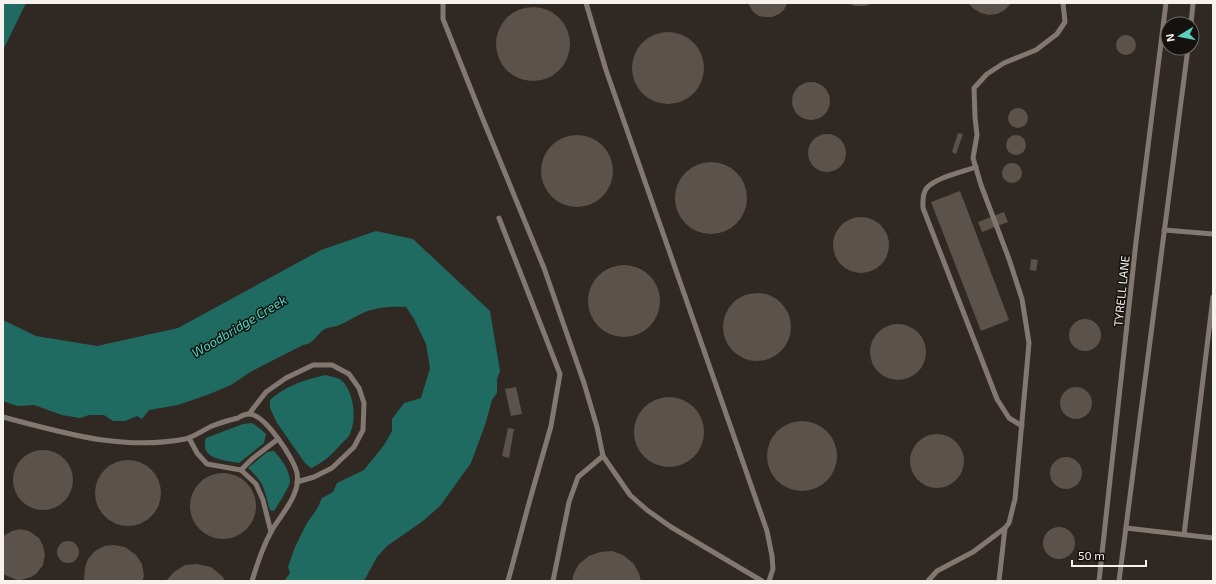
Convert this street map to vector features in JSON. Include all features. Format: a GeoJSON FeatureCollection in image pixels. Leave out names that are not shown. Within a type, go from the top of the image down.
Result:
{"type":"FeatureCollection","features":[{"type":"Feature","properties":{"kind":"lane"},"geometry":{"type":"LineString","coordinates":[[443,3],[443,19],[544,268],[584,383],[603,456],[630,495],[647,510],[671,527],[762,581]]}},
{"type":"Feature","properties":{"kind":"lane"},"geometry":{"type":"LineString","coordinates":[[586,3],[609,77],[766,531],[772,556],[773,569],[769,581]]}},
{"type":"Feature","properties":{"kind":"lane"},"geometry":{"type":"LineString","coordinates":[[928,581],[937,571],[973,552],[1005,528],[1009,523],[1015,499],[1030,343],[1022,299],[1009,259],[981,185],[973,158],[978,135],[974,116],[974,88],[987,74],[1004,63],[1036,50],[1057,34],[1065,22],[1062,3]]}},
{"type":"Feature","properties":{"kind":"lane","name":"TYRELL LANE"},"geometry":{"type":"LineString","coordinates":[[1100,579],[1135,250],[1166,3]]}},
{"type":"Feature","properties":{"kind":"lane"},"geometry":{"type":"LineString","coordinates":[[1192,16],[1193,3]]}},
{"type":"Feature","properties":{"kind":"lane"},"geometry":{"type":"LineString","coordinates":[[1119,581],[1187,56]]}},
{"type":"Feature","properties":{"kind":"lane"},"geometry":{"type":"LineString","coordinates":[[976,167],[935,181],[926,189],[923,200],[923,208],[997,399],[1009,418],[1022,426]]}},
{"type":"Feature","properties":{"kind":"lane"},"geometry":{"type":"LineString","coordinates":[[499,218],[560,374],[551,426],[528,504],[508,581]]}},
{"type":"Feature","properties":{"kind":"lane"},"geometry":{"type":"LineString","coordinates":[[1164,230],[1213,234]]}},
{"type":"Feature","properties":{"kind":"lane"},"geometry":{"type":"LineString","coordinates":[[1184,535],[1213,297]]}},
{"type":"Feature","properties":{"kind":"lane"},"geometry":{"type":"LineString","coordinates":[[3,417],[74,436],[100,440],[140,443],[169,442],[189,438],[211,427],[249,414],[266,392],[286,378],[313,365],[332,365],[349,374],[359,388],[364,403],[363,430],[354,447],[332,468],[314,477],[297,482]]}},
{"type":"Feature","properties":{"kind":"lane"},"geometry":{"type":"LineString","coordinates":[[249,414],[259,417],[268,426],[287,453],[297,474],[296,486],[289,505],[271,532],[258,561],[252,581]]}},
{"type":"Feature","properties":{"kind":"lane"},"geometry":{"type":"LineString","coordinates":[[189,438],[197,453],[207,464],[241,470],[256,484],[263,500],[271,532]]}},
{"type":"Feature","properties":{"kind":"lane"},"geometry":{"type":"LineString","coordinates":[[241,470],[252,459],[278,439]]}},
{"type":"Feature","properties":{"kind":"lane"},"geometry":{"type":"LineString","coordinates":[[553,581],[569,502],[578,477],[603,456]]}},
{"type":"Feature","properties":{"kind":"lane"},"geometry":{"type":"LineString","coordinates":[[999,581],[1005,528]]}},
{"type":"Feature","properties":{"kind":"lane"},"geometry":{"type":"LineString","coordinates":[[1126,528],[1213,538]]}},
{"type":"Feature","properties":{"kind":"lane"},"geometry":{"type":"LineString","coordinates":[[1095,581],[1100,579]]}},
{"type":"Feature","properties":{"kind":"water"},"geometry":{"type":"Polygon","coordinates":[[[3,3],[26,3],[3,50],[3,3]]]}},
{"type":"Feature","properties":{"kind":"water","name":"Woodbridge Creek"},"geometry":{"type":"Polygon","coordinates":[[[376,231],[413,239],[490,311],[500,371],[497,379],[497,393],[492,400],[485,425],[471,463],[440,506],[423,521],[387,546],[377,557],[364,581],[284,581],[290,573],[288,567],[295,547],[322,498],[333,492],[337,483],[364,470],[384,445],[392,431],[392,419],[404,403],[421,398],[430,368],[426,344],[414,319],[406,307],[385,307],[365,312],[337,326],[325,329],[310,343],[303,345],[252,371],[231,385],[178,405],[149,410],[142,419],[137,416],[125,421],[113,421],[104,415],[89,415],[80,418],[62,415],[34,405],[17,406],[3,401],[3,320],[36,336],[97,346],[178,328],[321,250],[376,231]]]}},
{"type":"Feature","properties":{"kind":"water"},"geometry":{"type":"Polygon","coordinates":[[[326,375],[341,380],[349,391],[354,413],[352,428],[347,438],[328,457],[311,468],[305,463],[277,423],[270,408],[270,400],[289,387],[326,375]]]}},
{"type":"Feature","properties":{"kind":"water"},"geometry":{"type":"Polygon","coordinates":[[[252,423],[266,434],[264,443],[239,463],[215,458],[206,451],[206,438],[243,424],[252,423]]]}},
{"type":"Feature","properties":{"kind":"water"},"geometry":{"type":"Polygon","coordinates":[[[274,451],[287,469],[290,482],[286,492],[274,511],[270,510],[265,492],[258,478],[248,468],[267,452],[274,451]]]}},
{"type":"Feature","properties":{"kind":"building"},"geometry":{"type":"Polygon","coordinates":[[[748,3],[787,3],[784,10],[779,14],[772,17],[765,17],[759,16],[753,12],[748,3]]]}},
{"type":"Feature","properties":{"kind":"building"},"geometry":{"type":"Polygon","coordinates":[[[848,3],[875,3],[864,6],[855,6],[848,3]]]}},
{"type":"Feature","properties":{"kind":"building"},"geometry":{"type":"Polygon","coordinates":[[[968,3],[1011,3],[1005,10],[997,14],[989,15],[974,9],[968,3]]]}},
{"type":"Feature","properties":{"kind":"building"},"geometry":{"type":"Polygon","coordinates":[[[533,7],[547,10],[559,18],[567,30],[570,44],[567,58],[559,70],[547,78],[533,81],[519,78],[507,70],[499,58],[496,44],[499,30],[507,18],[519,10],[533,7]]]}},
{"type":"Feature","properties":{"kind":"building"},"geometry":{"type":"Polygon","coordinates":[[[661,32],[675,32],[694,42],[704,61],[704,75],[694,94],[675,104],[661,104],[642,94],[632,75],[632,61],[642,42],[661,32]]]}},
{"type":"Feature","properties":{"kind":"building"},"geometry":{"type":"Polygon","coordinates":[[[1126,35],[1133,38],[1136,45],[1133,52],[1126,55],[1119,52],[1116,45],[1119,38],[1126,35]]]}},
{"type":"Feature","properties":{"kind":"building"},"geometry":{"type":"Polygon","coordinates":[[[807,82],[815,82],[822,85],[827,90],[830,101],[827,112],[822,117],[815,120],[807,120],[800,117],[795,112],[792,105],[792,97],[795,90],[800,85],[807,82]]]}},
{"type":"Feature","properties":{"kind":"building"},"geometry":{"type":"Polygon","coordinates":[[[1018,108],[1025,111],[1028,118],[1025,125],[1018,128],[1011,125],[1008,118],[1011,111],[1018,108]]]}},
{"type":"Feature","properties":{"kind":"building"},"geometry":{"type":"Polygon","coordinates":[[[958,133],[963,134],[956,154],[952,152],[958,133]]]}},
{"type":"Feature","properties":{"kind":"building"},"geometry":{"type":"Polygon","coordinates":[[[827,134],[837,137],[843,143],[846,153],[843,163],[837,169],[827,172],[817,169],[811,163],[808,153],[811,143],[817,137],[827,134]]]}},
{"type":"Feature","properties":{"kind":"building"},"geometry":{"type":"Polygon","coordinates":[[[577,135],[597,141],[607,151],[613,171],[607,191],[597,201],[577,207],[557,201],[547,191],[541,171],[547,151],[557,141],[577,135]]]}},
{"type":"Feature","properties":{"kind":"building"},"geometry":{"type":"Polygon","coordinates":[[[1016,135],[1023,138],[1026,145],[1023,152],[1016,155],[1009,152],[1006,145],[1009,138],[1016,135]]]}},
{"type":"Feature","properties":{"kind":"building"},"geometry":{"type":"Polygon","coordinates":[[[711,162],[725,165],[737,172],[744,184],[747,198],[744,212],[737,224],[725,231],[711,234],[697,231],[685,224],[678,212],[675,198],[678,184],[685,172],[697,165],[711,162]]]}},
{"type":"Feature","properties":{"kind":"building"},"geometry":{"type":"Polygon","coordinates":[[[1012,163],[1019,166],[1022,173],[1019,180],[1012,183],[1005,180],[1002,173],[1005,166],[1012,163]]]}},
{"type":"Feature","properties":{"kind":"building"},"geometry":{"type":"Polygon","coordinates":[[[960,191],[1009,320],[981,331],[931,202],[960,191]]]}},
{"type":"Feature","properties":{"kind":"building"},"geometry":{"type":"Polygon","coordinates":[[[1004,212],[1008,222],[982,232],[978,222],[1004,212]]]}},
{"type":"Feature","properties":{"kind":"building"},"geometry":{"type":"Polygon","coordinates":[[[855,217],[867,217],[877,221],[885,229],[889,239],[889,251],[885,261],[877,269],[867,273],[855,273],[845,269],[837,261],[833,251],[833,239],[837,229],[845,221],[855,217]]]}},
{"type":"Feature","properties":{"kind":"building"},"geometry":{"type":"Polygon","coordinates":[[[1031,259],[1038,260],[1036,271],[1030,270],[1031,259]]]}},
{"type":"Feature","properties":{"kind":"building"},"geometry":{"type":"Polygon","coordinates":[[[624,265],[638,268],[650,275],[657,287],[660,301],[657,315],[650,327],[638,334],[624,337],[610,334],[598,327],[591,315],[588,301],[591,287],[598,275],[610,268],[624,265]]]}},
{"type":"Feature","properties":{"kind":"building"},"geometry":{"type":"Polygon","coordinates":[[[757,293],[770,296],[781,303],[788,314],[791,327],[788,340],[781,351],[770,358],[757,361],[744,358],[733,351],[726,340],[723,327],[726,314],[733,303],[744,296],[757,293]]]}},
{"type":"Feature","properties":{"kind":"building"},"geometry":{"type":"Polygon","coordinates":[[[1082,319],[1088,319],[1097,323],[1101,335],[1097,347],[1088,351],[1082,351],[1073,347],[1069,338],[1069,332],[1073,323],[1082,319]]]}},
{"type":"Feature","properties":{"kind":"building"},"geometry":{"type":"Polygon","coordinates":[[[892,324],[904,324],[918,332],[926,346],[924,363],[918,372],[904,380],[892,380],[882,375],[875,368],[870,358],[870,346],[875,336],[882,329],[892,324]]]}},
{"type":"Feature","properties":{"kind":"building"},"geometry":{"type":"Polygon","coordinates":[[[516,387],[522,414],[511,416],[505,389],[516,387]]]}},
{"type":"Feature","properties":{"kind":"building"},"geometry":{"type":"Polygon","coordinates":[[[1073,387],[1079,387],[1088,391],[1092,403],[1088,415],[1079,419],[1073,419],[1064,415],[1060,406],[1060,400],[1064,391],[1073,387]]]}},
{"type":"Feature","properties":{"kind":"building"},"geometry":{"type":"Polygon","coordinates":[[[662,397],[676,397],[689,403],[698,412],[702,418],[704,432],[702,446],[694,457],[683,465],[676,467],[662,467],[655,465],[644,457],[636,446],[634,439],[634,425],[636,418],[644,407],[655,399],[662,397]]]}},
{"type":"Feature","properties":{"kind":"building"},"geometry":{"type":"Polygon","coordinates":[[[802,421],[815,424],[827,431],[834,443],[837,456],[834,469],[827,481],[815,488],[802,491],[789,488],[777,481],[770,469],[767,456],[770,443],[777,431],[789,424],[802,421]]]}},
{"type":"Feature","properties":{"kind":"building"},"geometry":{"type":"Polygon","coordinates":[[[508,428],[514,429],[509,458],[502,456],[508,428]]]}},
{"type":"Feature","properties":{"kind":"building"},"geometry":{"type":"Polygon","coordinates":[[[937,434],[947,436],[956,442],[962,451],[964,461],[962,471],[956,480],[947,486],[937,488],[927,486],[918,480],[912,471],[910,461],[912,451],[918,442],[927,436],[937,434]]]}},
{"type":"Feature","properties":{"kind":"building"},"geometry":{"type":"Polygon","coordinates":[[[43,450],[60,455],[68,463],[73,480],[68,497],[60,505],[43,510],[26,505],[18,497],[13,480],[18,463],[26,455],[43,450]]]}},
{"type":"Feature","properties":{"kind":"building"},"geometry":{"type":"Polygon","coordinates":[[[1063,457],[1069,457],[1078,461],[1082,473],[1078,485],[1069,489],[1063,489],[1054,485],[1050,476],[1050,470],[1054,461],[1063,457]]]}},
{"type":"Feature","properties":{"kind":"building"},"geometry":{"type":"Polygon","coordinates":[[[121,460],[135,460],[147,465],[156,474],[161,486],[159,506],[152,517],[135,526],[121,526],[109,521],[100,512],[95,500],[95,486],[100,474],[109,465],[121,460]]]}},
{"type":"Feature","properties":{"kind":"building"},"geometry":{"type":"Polygon","coordinates":[[[223,473],[236,475],[246,483],[254,493],[256,506],[254,519],[246,529],[236,537],[223,539],[210,537],[200,529],[192,519],[190,506],[192,493],[200,483],[210,475],[223,473]]]}},
{"type":"Feature","properties":{"kind":"building"},"geometry":{"type":"Polygon","coordinates":[[[1056,527],[1062,527],[1071,531],[1075,543],[1071,555],[1062,559],[1056,559],[1047,555],[1043,546],[1043,540],[1047,531],[1056,527]]]}},
{"type":"Feature","properties":{"kind":"building"},"geometry":{"type":"Polygon","coordinates":[[[20,529],[29,531],[39,538],[45,555],[43,565],[36,574],[31,577],[17,580],[3,573],[3,536],[20,529]]]}},
{"type":"Feature","properties":{"kind":"building"},"geometry":{"type":"Polygon","coordinates":[[[68,541],[76,544],[79,552],[76,560],[68,563],[60,560],[57,552],[60,544],[68,541]]]}},
{"type":"Feature","properties":{"kind":"building"},"geometry":{"type":"Polygon","coordinates":[[[114,545],[125,547],[136,555],[142,564],[144,576],[142,581],[84,581],[85,567],[88,559],[95,551],[104,546],[114,545]]]}},
{"type":"Feature","properties":{"kind":"building"},"geometry":{"type":"Polygon","coordinates":[[[612,551],[623,555],[633,563],[639,573],[641,581],[572,581],[579,564],[589,556],[600,552],[612,551]]]}},
{"type":"Feature","properties":{"kind":"building"},"geometry":{"type":"Polygon","coordinates":[[[197,564],[211,567],[223,577],[225,581],[166,581],[174,572],[185,565],[197,564]]]}}]}
